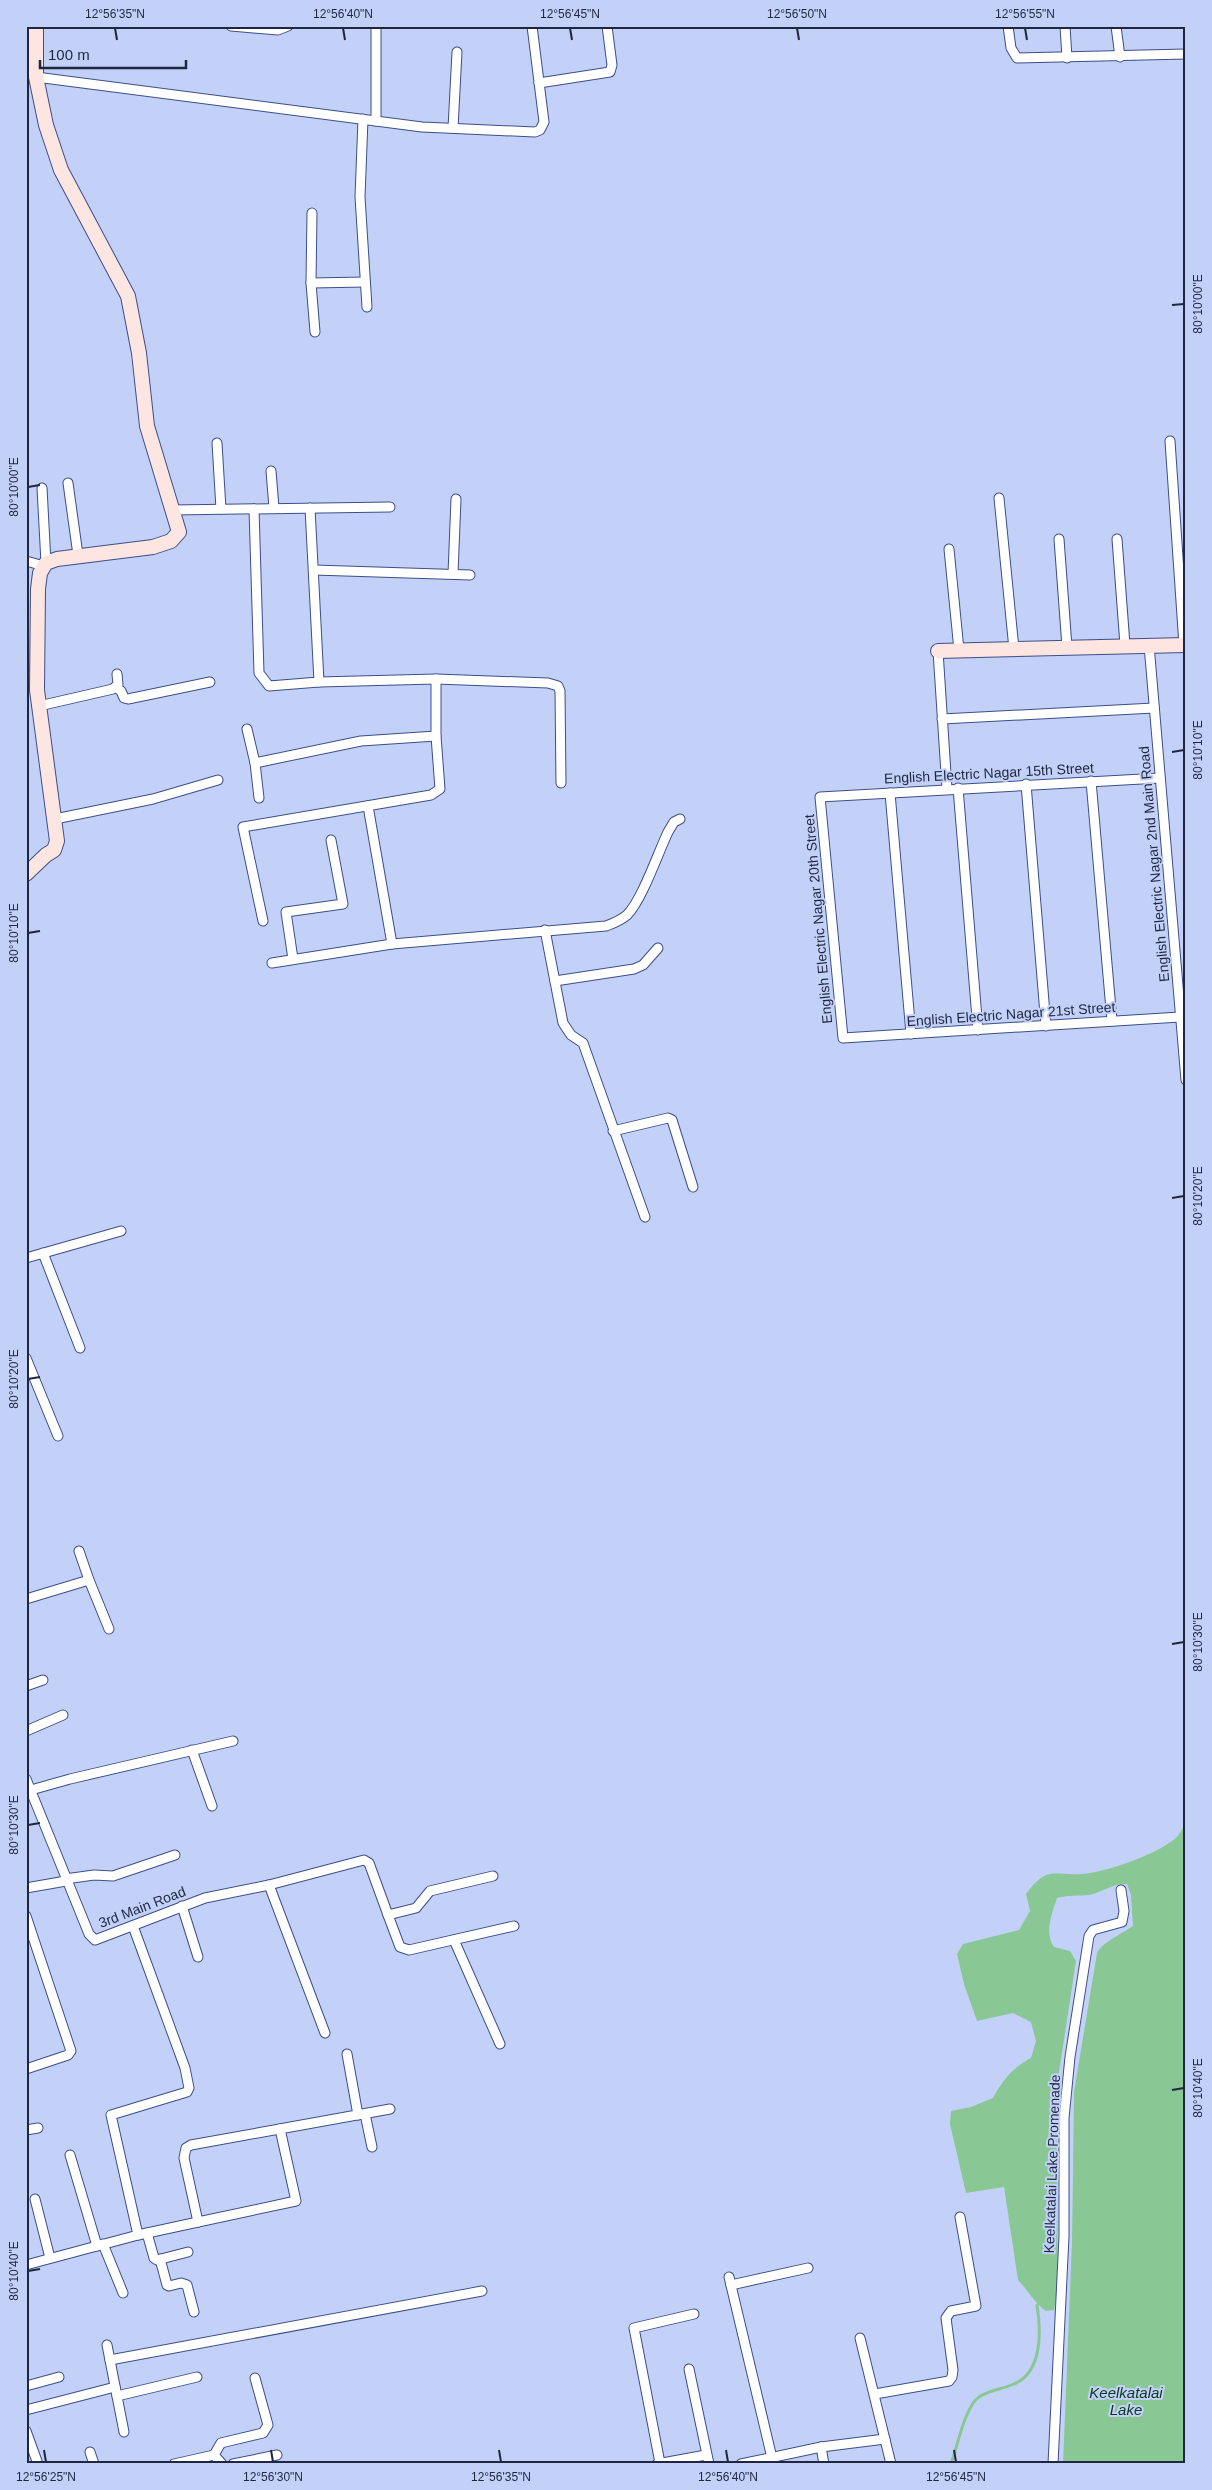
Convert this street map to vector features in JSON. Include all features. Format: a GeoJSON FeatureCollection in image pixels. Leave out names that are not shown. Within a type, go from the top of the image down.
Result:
{"type":"FeatureCollection","features":[{"type":"Feature","properties":{"kind":"street"},"geometry":{"type":"LineString","coordinates":[[26,561],[45,564],[78,555],[153,547],[171,541],[179,532],[147,426],[139,352],[128,296],[61,170],[46,125],[36,76],[36,26]]}},
{"type":"Feature","properties":{"kind":"street"},"geometry":{"type":"LineString","coordinates":[[236,27],[278,30],[288,26]]}},
{"type":"Feature","properties":{"kind":"street"},"geometry":{"type":"LineString","coordinates":[[376,26],[376,121]]}},
{"type":"Feature","properties":{"kind":"street"},"geometry":{"type":"LineString","coordinates":[[36,76],[422,127],[528,132],[540,130],[544,122],[532,26]]}},
{"type":"Feature","properties":{"kind":"street"},"geometry":{"type":"LineString","coordinates":[[539,84],[610,72],[612,65],[607,26]]}},
{"type":"Feature","properties":{"kind":"street"},"geometry":{"type":"LineString","coordinates":[[1008,26],[1013,56],[1017,58],[1186,54]]}},
{"type":"Feature","properties":{"kind":"street"},"geometry":{"type":"LineString","coordinates":[[1065,26],[1067,58]]}},
{"type":"Feature","properties":{"kind":"street"},"geometry":{"type":"LineString","coordinates":[[1116,26],[1120,57]]}},
{"type":"Feature","properties":{"kind":"street"},"geometry":{"type":"LineString","coordinates":[[453,128],[457,52]]}},
{"type":"Feature","properties":{"kind":"street"},"geometry":{"type":"LineString","coordinates":[[363,119],[360,197],[367,307]]}},
{"type":"Feature","properties":{"kind":"street"},"geometry":{"type":"LineString","coordinates":[[312,213],[311,283],[315,332]]}},
{"type":"Feature","properties":{"kind":"street"},"geometry":{"type":"LineString","coordinates":[[311,283],[365,282]]}},
{"type":"Feature","properties":{"kind":"street"},"geometry":{"type":"LineString","coordinates":[[947,789],[938,651],[1185,645],[1170,441]]}},
{"type":"Feature","properties":{"kind":"street"},"geometry":{"type":"LineString","coordinates":[[217,443],[221,510]]}},
{"type":"Feature","properties":{"kind":"street"},"geometry":{"type":"LineString","coordinates":[[271,471],[274,508]]}},
{"type":"Feature","properties":{"kind":"street"},"geometry":{"type":"LineString","coordinates":[[68,483],[78,555]]}},
{"type":"Feature","properties":{"kind":"street"},"geometry":{"type":"LineString","coordinates":[[26,874],[54,850],[57,841],[37,690],[38,589],[40,573],[45,564],[42,488]]}},
{"type":"Feature","properties":{"kind":"street"},"geometry":{"type":"LineString","coordinates":[[999,498],[1014,649]]}},
{"type":"Feature","properties":{"kind":"street"},"geometry":{"type":"LineString","coordinates":[[453,574],[456,499]]}},
{"type":"Feature","properties":{"kind":"street"},"geometry":{"type":"LineString","coordinates":[[173,510],[390,507]]}},
{"type":"Feature","properties":{"kind":"street"},"geometry":{"type":"LineString","coordinates":[[310,508],[320,682]]}},
{"type":"Feature","properties":{"kind":"street"},"geometry":{"type":"LineString","coordinates":[[254,509],[259,673],[270,686],[320,682],[436,679],[548,682],[558,686],[560,691],[561,783]]}},
{"type":"Feature","properties":{"kind":"street"},"geometry":{"type":"LineString","coordinates":[[1060,539],[1067,647]]}},
{"type":"Feature","properties":{"kind":"street"},"geometry":{"type":"LineString","coordinates":[[1117,539],[1126,645]]}},
{"type":"Feature","properties":{"kind":"street"},"geometry":{"type":"LineString","coordinates":[[950,549],[959,650]]}},
{"type":"Feature","properties":{"kind":"street"},"geometry":{"type":"LineString","coordinates":[[314,570],[470,575]]}},
{"type":"Feature","properties":{"kind":"street","name":"English Electric Nagar 2nd Main Road"},"geometry":{"type":"LineString","coordinates":[[1149,645],[1160,778],[1182,982],[1180,1017],[1186,1080]]}},
{"type":"Feature","properties":{"kind":"street"},"geometry":{"type":"LineString","coordinates":[[116,687],[118,684],[117,674]]}},
{"type":"Feature","properties":{"kind":"street"},"geometry":{"type":"LineString","coordinates":[[263,921],[243,827],[431,795],[440,789],[436,736],[436,679]]}},
{"type":"Feature","properties":{"kind":"street"},"geometry":{"type":"LineString","coordinates":[[116,687],[121,691],[124,698],[128,699],[210,682]]}},
{"type":"Feature","properties":{"kind":"street"},"geometry":{"type":"LineString","coordinates":[[39,706],[116,687]]}},
{"type":"Feature","properties":{"kind":"street"},"geometry":{"type":"LineString","coordinates":[[942,719],[1154,708]]}},
{"type":"Feature","properties":{"kind":"street"},"geometry":{"type":"LineString","coordinates":[[247,729],[255,763],[259,798]]}},
{"type":"Feature","properties":{"kind":"street"},"geometry":{"type":"LineString","coordinates":[[255,763],[361,741],[436,736]]}},
{"type":"Feature","properties":{"kind":"street","name":"English Electric Nagar 15th Street"},"geometry":{"type":"LineString","coordinates":[[820,797],[1160,778]]}},
{"type":"Feature","properties":{"kind":"street"},"geometry":{"type":"LineString","coordinates":[[55,819],[153,799],[218,780]]}},
{"type":"Feature","properties":{"kind":"street"},"geometry":{"type":"LineString","coordinates":[[1091,781],[1112,1021]]}},
{"type":"Feature","properties":{"kind":"street"},"geometry":{"type":"LineString","coordinates":[[1026,784],[1046,1026]]}},
{"type":"Feature","properties":{"kind":"street"},"geometry":{"type":"LineString","coordinates":[[958,788],[978,1030]]}},
{"type":"Feature","properties":{"kind":"street"},"geometry":{"type":"LineString","coordinates":[[890,792],[911,1034]]}},
{"type":"Feature","properties":{"kind":"street","name":"English Electric Nagar 20th Street"},"geometry":{"type":"LineString","coordinates":[[820,797],[843,1038]]}},
{"type":"Feature","properties":{"kind":"street"},"geometry":{"type":"LineString","coordinates":[[368,806],[392,944]]}},
{"type":"Feature","properties":{"kind":"street"},"geometry":{"type":"LineString","coordinates":[[272,964],[392,944],[606,926],[618,922],[628,914],[637,900],[668,832],[674,822],[680,819]]}},
{"type":"Feature","properties":{"kind":"street"},"geometry":{"type":"LineString","coordinates":[[293,959],[286,912],[344,904],[331,840]]}},
{"type":"Feature","properties":{"kind":"street"},"geometry":{"type":"LineString","coordinates":[[545,930],[566,1030],[583,1043],[645,1217]]}},
{"type":"Feature","properties":{"kind":"street"},"geometry":{"type":"LineString","coordinates":[[555,981],[634,969],[642,965],[658,948]]}},
{"type":"Feature","properties":{"kind":"street","name":"English Electric Nagar 21st Street"},"geometry":{"type":"LineString","coordinates":[[843,1038],[1180,1017]]}},
{"type":"Feature","properties":{"kind":"street"},"geometry":{"type":"LineString","coordinates":[[613,1131],[668,1118],[672,1120],[693,1187]]}},
{"type":"Feature","properties":{"kind":"street"},"geometry":{"type":"LineString","coordinates":[[26,1258],[121,1231]]}},
{"type":"Feature","properties":{"kind":"street"},"geometry":{"type":"LineString","coordinates":[[43,1253],[80,1348]]}},
{"type":"Feature","properties":{"kind":"street"},"geometry":{"type":"LineString","coordinates":[[26,1358],[58,1436]]}},
{"type":"Feature","properties":{"kind":"street"},"geometry":{"type":"LineString","coordinates":[[79,1551],[109,1629]]}},
{"type":"Feature","properties":{"kind":"street"},"geometry":{"type":"LineString","coordinates":[[26,1599],[89,1580]]}},
{"type":"Feature","properties":{"kind":"street"},"geometry":{"type":"LineString","coordinates":[[26,1686],[43,1680]]}},
{"type":"Feature","properties":{"kind":"street"},"geometry":{"type":"LineString","coordinates":[[26,1731],[63,1715]]}},
{"type":"Feature","properties":{"kind":"street"},"geometry":{"type":"LineString","coordinates":[[31,1790],[233,1741]]}},
{"type":"Feature","properties":{"kind":"street"},"geometry":{"type":"LineString","coordinates":[[192,1750],[212,1806]]}},
{"type":"Feature","properties":{"kind":"street","name":"3rd Main Road"},"geometry":{"type":"LineString","coordinates":[[26,1779],[89,1934],[95,1940],[205,1898],[269,1885],[364,1860],[369,1863],[388,1915]]}},
{"type":"Feature","properties":{"kind":"street"},"geometry":{"type":"LineString","coordinates":[[26,1888],[94,1875],[112,1876],[174,1855]]}},
{"type":"Feature","properties":{"kind":"street"},"geometry":{"type":"LineString","coordinates":[[492,1876],[430,1891],[416,1908],[388,1915],[400,1947],[404,1950],[514,1926]]}},
{"type":"Feature","properties":{"kind":"street"},"geometry":{"type":"LineString","coordinates":[[269,1885],[325,2033]]}},
{"type":"Feature","properties":{"kind":"street","name":"Keelkatalai Lake Promenade"},"geometry":{"type":"LineString","coordinates":[[1053,2464],[1064,2236],[1064,2118],[1070,2057],[1089,1936],[1093,1930],[1122,1922],[1124,1911],[1121,1890]]}},
{"type":"Feature","properties":{"kind":"street"},"geometry":{"type":"LineString","coordinates":[[182,1906],[198,1957]]}},
{"type":"Feature","properties":{"kind":"street"},"geometry":{"type":"LineString","coordinates":[[26,1916],[71,2051],[68,2055],[26,2069]]}},
{"type":"Feature","properties":{"kind":"street"},"geometry":{"type":"LineString","coordinates":[[133,1926],[185,2068],[189,2088],[187,2092],[111,2115],[142,2234],[154,2258],[160,2259],[188,2252]]}},
{"type":"Feature","properties":{"kind":"street"},"geometry":{"type":"LineString","coordinates":[[454,1940],[500,2044]]}},
{"type":"Feature","properties":{"kind":"street"},"geometry":{"type":"LineString","coordinates":[[347,2054],[361,2114],[372,2147]]}},
{"type":"Feature","properties":{"kind":"street"},"geometry":{"type":"LineString","coordinates":[[198,2222],[184,2158],[186,2148],[390,2109]]}},
{"type":"Feature","properties":{"kind":"street"},"geometry":{"type":"LineString","coordinates":[[26,2130],[38,2128]]}},
{"type":"Feature","properties":{"kind":"street"},"geometry":{"type":"LineString","coordinates":[[26,2265],[142,2234],[296,2201],[280,2129]]}},
{"type":"Feature","properties":{"kind":"street"},"geometry":{"type":"LineString","coordinates":[[70,2155],[100,2245],[123,2293]]}},
{"type":"Feature","properties":{"kind":"street"},"geometry":{"type":"LineString","coordinates":[[35,2199],[50,2258]]}},
{"type":"Feature","properties":{"kind":"street"},"geometry":{"type":"LineString","coordinates":[[875,2394],[949,2381],[952,2377],[953,2370],[946,2318],[951,2311],[976,2306],[960,2217]]}},
{"type":"Feature","properties":{"kind":"street"},"geometry":{"type":"LineString","coordinates":[[160,2259],[167,2285],[181,2283],[187,2286],[194,2312]]}},
{"type":"Feature","properties":{"kind":"street"},"geometry":{"type":"LineString","coordinates":[[770,2460],[730,2281],[808,2268]]}},
{"type":"Feature","properties":{"kind":"street"},"geometry":{"type":"LineString","coordinates":[[110,2360],[482,2291]]}},
{"type":"Feature","properties":{"kind":"street"},"geometry":{"type":"LineString","coordinates":[[688,2369],[708,2459],[658,2464],[634,2328],[694,2314]]}},
{"type":"Feature","properties":{"kind":"street"},"geometry":{"type":"LineString","coordinates":[[860,2338],[891,2464]]}},
{"type":"Feature","properties":{"kind":"street"},"geometry":{"type":"LineString","coordinates":[[107,2345],[124,2432]]}},
{"type":"Feature","properties":{"kind":"street"},"geometry":{"type":"LineString","coordinates":[[26,2386],[59,2377]]}},
{"type":"Feature","properties":{"kind":"street"},"geometry":{"type":"LineString","coordinates":[[26,2410],[116,2391],[197,2377]]}},
{"type":"Feature","properties":{"kind":"street"},"geometry":{"type":"LineString","coordinates":[[174,2464],[214,2455],[221,2443],[263,2433],[267,2430],[268,2425],[255,2378]]}},
{"type":"Feature","properties":{"kind":"street"},"geometry":{"type":"LineString","coordinates":[[26,2431],[38,2464]]}},
{"type":"Feature","properties":{"kind":"street"},"geometry":{"type":"LineString","coordinates":[[741,2464],[770,2460],[821,2447],[885,2440]]}},
{"type":"Feature","properties":{"kind":"street"},"geometry":{"type":"LineString","coordinates":[[821,2447],[824,2464]]}},
{"type":"Feature","properties":{"kind":"street"},"geometry":{"type":"LineString","coordinates":[[90,2452],[94,2464]]}},
{"type":"Feature","properties":{"kind":"street"},"geometry":{"type":"LineString","coordinates":[[214,2455],[222,2464]]}},
{"type":"Feature","properties":{"kind":"street"},"geometry":{"type":"LineString","coordinates":[[232,2464],[277,2455]]}},
{"type":"Feature","properties":{"kind":"water","name":"Keelkatalai Lake"},"geometry":{"type":"Polygon","coordinates":[[[1186,1822],[1186,2464],[1063,2464],[1072,2242],[1074,2092],[1097,1953],[1108,1942],[1133,1926],[1131,1895],[1127,1884],[1117,1885],[1089,1895],[1057,1898],[1050,1923],[1050,1936],[1054,1947],[1070,1951],[1076,1961],[1056,2092],[1058,2285],[1054,2310],[1046,2311],[1042,2308],[1018,2280],[1004,2187],[966,2193],[950,2124],[951,2111],[971,2107],[993,2098],[1009,2075],[1018,2066],[1031,2058],[1036,2041],[1031,2022],[1013,2013],[977,2021],[964,1984],[957,1954],[963,1944],[1019,1930],[1030,1911],[1026,1894],[1033,1885],[1046,1875],[1083,1874],[1119,1866],[1167,1844],[1176,1838],[1186,1822]]]}},
{"type":"Feature","properties":{"kind":"waterway"},"geometry":{"type":"LineString","coordinates":[[951,2464],[962,2428],[974,2402],[987,2393],[1014,2384],[1030,2370],[1038,2349],[1039,2326],[1037,2305]]}}]}
